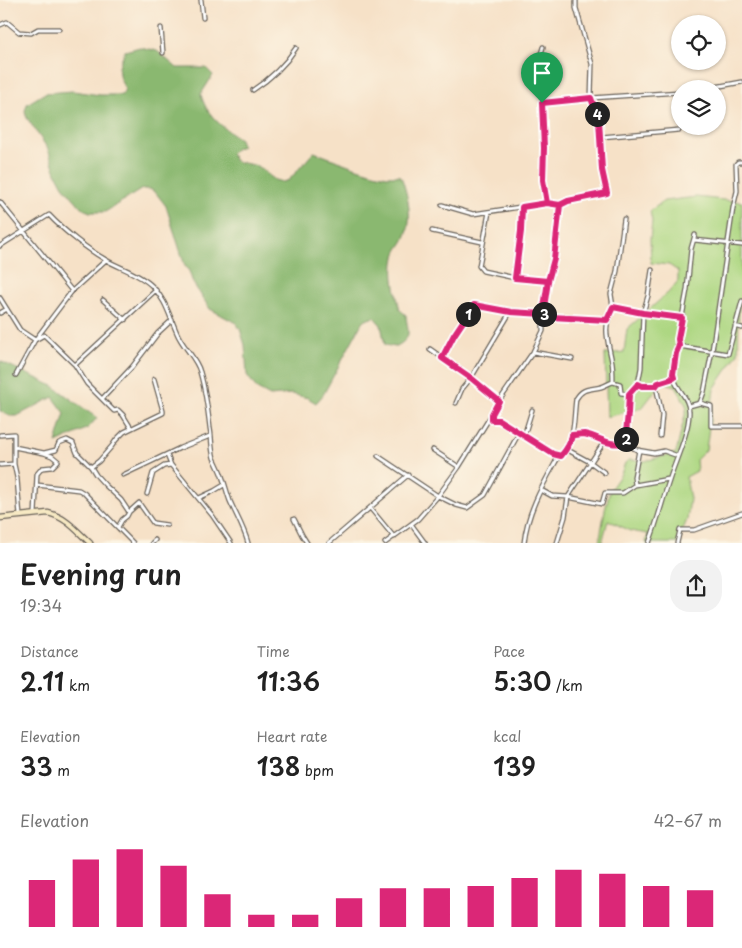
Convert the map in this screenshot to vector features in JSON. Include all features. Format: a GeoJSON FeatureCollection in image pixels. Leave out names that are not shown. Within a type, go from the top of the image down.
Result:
{"type":"FeatureCollection","features":[{"type":"Feature","properties":{"kind":"street"},"geometry":{"type":"LineString","coordinates":[[201,0],[204,18]]}},
{"type":"Feature","properties":{"kind":"street"},"geometry":{"type":"LineString","coordinates":[[442,205],[473,214],[547,203],[560,205],[568,201],[607,193],[602,170],[599,120],[591,98],[592,64],[576,8],[576,0]]}},
{"type":"Feature","properties":{"kind":"street"},"geometry":{"type":"LineString","coordinates":[[0,25],[7,22],[19,32],[31,33],[38,29],[59,29]]}},
{"type":"Feature","properties":{"kind":"street"},"geometry":{"type":"LineString","coordinates":[[161,28],[163,53]]}},
{"type":"Feature","properties":{"kind":"street"},"geometry":{"type":"LineString","coordinates":[[543,47],[541,54],[544,148],[543,180],[547,203]]}},
{"type":"Feature","properties":{"kind":"street"},"geometry":{"type":"LineString","coordinates":[[253,90],[268,80],[289,60],[296,48]]}},
{"type":"Feature","properties":{"kind":"street"},"geometry":{"type":"LineString","coordinates":[[726,85],[742,82]]}},
{"type":"Feature","properties":{"kind":"street"},"geometry":{"type":"LineString","coordinates":[[542,103],[671,93]]}},
{"type":"Feature","properties":{"kind":"street"},"geometry":{"type":"LineString","coordinates":[[601,137],[671,131]]}},
{"type":"Feature","properties":{"kind":"street"},"geometry":{"type":"LineString","coordinates":[[700,404],[712,350],[737,191],[736,164],[742,162]]}},
{"type":"Feature","properties":{"kind":"street"},"geometry":{"type":"LineString","coordinates":[[0,202],[72,291]]}},
{"type":"Feature","properties":{"kind":"street"},"geometry":{"type":"LineString","coordinates":[[385,543],[418,519],[438,496],[459,467],[499,401],[533,352],[543,331],[543,314],[548,281],[554,259],[560,205]]}},
{"type":"Feature","properties":{"kind":"street"},"geometry":{"type":"LineString","coordinates":[[515,278],[522,207]]}},
{"type":"Feature","properties":{"kind":"street"},"geometry":{"type":"LineString","coordinates":[[489,212],[479,266],[484,271],[515,278],[548,281]]}},
{"type":"Feature","properties":{"kind":"street"},"geometry":{"type":"LineString","coordinates":[[0,246],[49,215],[60,227],[106,260],[151,284],[166,303],[177,334],[200,370],[214,456],[248,543]]}},
{"type":"Feature","properties":{"kind":"street"},"geometry":{"type":"LineString","coordinates":[[613,382],[607,338],[607,320],[613,307],[611,294],[617,272],[624,219]]}},
{"type":"Feature","properties":{"kind":"street"},"geometry":{"type":"LineString","coordinates":[[432,232],[482,242]]}},
{"type":"Feature","properties":{"kind":"street"},"geometry":{"type":"LineString","coordinates":[[649,543],[690,415],[687,399],[673,374],[688,290],[691,249],[695,234]]}},
{"type":"Feature","properties":{"kind":"street"},"geometry":{"type":"LineString","coordinates":[[694,240],[742,245]]}},
{"type":"Feature","properties":{"kind":"street"},"geometry":{"type":"LineString","coordinates":[[16,375],[35,340],[72,291],[106,260]]}},
{"type":"Feature","properties":{"kind":"street"},"geometry":{"type":"LineString","coordinates":[[625,443],[629,394],[638,384],[641,368],[643,313],[652,270]]}},
{"type":"Feature","properties":{"kind":"street"},"geometry":{"type":"LineString","coordinates":[[75,365],[156,290]]}},
{"type":"Feature","properties":{"kind":"street"},"geometry":{"type":"LineString","coordinates":[[0,298],[20,330],[35,340]]}},
{"type":"Feature","properties":{"kind":"street"},"geometry":{"type":"LineString","coordinates":[[103,300],[124,320]]}},
{"type":"Feature","properties":{"kind":"street"},"geometry":{"type":"LineString","coordinates":[[679,346],[728,354],[742,301]]}},
{"type":"Feature","properties":{"kind":"street"},"geometry":{"type":"LineString","coordinates":[[442,358],[454,335],[474,305],[511,312],[543,314],[551,317],[607,320]]}},
{"type":"Feature","properties":{"kind":"street"},"geometry":{"type":"LineString","coordinates":[[613,307],[682,318]]}},
{"type":"Feature","properties":{"kind":"street"},"geometry":{"type":"LineString","coordinates":[[0,313],[7,309]]}},
{"type":"Feature","properties":{"kind":"street"},"geometry":{"type":"LineString","coordinates":[[456,403],[462,389],[471,378],[511,312]]}},
{"type":"Feature","properties":{"kind":"street"},"geometry":{"type":"LineString","coordinates":[[102,399],[132,367],[158,333],[172,320]]}},
{"type":"Feature","properties":{"kind":"street"},"geometry":{"type":"LineString","coordinates":[[735,326],[742,328]]}},
{"type":"Feature","properties":{"kind":"street"},"geometry":{"type":"LineString","coordinates":[[35,340],[44,335],[75,365],[87,384],[114,410],[118,410],[123,415],[131,428]]}},
{"type":"Feature","properties":{"kind":"street"},"geometry":{"type":"LineString","coordinates":[[430,350],[471,378],[499,401]]}},
{"type":"Feature","properties":{"kind":"street"},"geometry":{"type":"LineString","coordinates":[[533,352],[572,359]]}},
{"type":"Feature","properties":{"kind":"street"},"geometry":{"type":"LineString","coordinates":[[638,384],[642,386],[656,386],[658,383],[674,378]]}},
{"type":"Feature","properties":{"kind":"street"},"geometry":{"type":"LineString","coordinates":[[91,467],[99,461],[124,432],[163,411],[154,379]]}},
{"type":"Feature","properties":{"kind":"street"},"geometry":{"type":"LineString","coordinates":[[524,543],[530,514],[555,462],[566,450],[571,438],[576,399],[579,394],[583,390],[602,387],[613,382],[620,384],[621,393],[629,394]]}},
{"type":"Feature","properties":{"kind":"street"},"geometry":{"type":"LineString","coordinates":[[656,386],[662,415],[660,436]]}},
{"type":"Feature","properties":{"kind":"street"},"geometry":{"type":"LineString","coordinates":[[689,406],[700,404],[711,406],[711,426],[742,426]]}},
{"type":"Feature","properties":{"kind":"street"},"geometry":{"type":"LineString","coordinates":[[524,436],[532,410]]}},
{"type":"Feature","properties":{"kind":"street"},"geometry":{"type":"LineString","coordinates":[[492,414],[492,420],[499,420],[553,454],[561,456]]}},
{"type":"Feature","properties":{"kind":"street"},"geometry":{"type":"LineString","coordinates":[[378,456],[438,496],[456,505],[468,508],[485,495],[519,433]]}},
{"type":"Feature","properties":{"kind":"street"},"geometry":{"type":"LineString","coordinates":[[0,435],[14,434],[14,464],[20,516]]}},
{"type":"Feature","properties":{"kind":"street"},"geometry":{"type":"LineString","coordinates":[[572,435],[584,434],[604,442],[625,443],[639,450],[654,453],[664,451],[678,456]]}},
{"type":"Feature","properties":{"kind":"street"},"geometry":{"type":"LineString","coordinates":[[123,475],[210,436]]}},
{"type":"Feature","properties":{"kind":"street"},"geometry":{"type":"LineString","coordinates":[[44,452],[56,450],[59,443],[67,440],[73,443],[77,453],[121,500],[129,512]]}},
{"type":"Feature","properties":{"kind":"street"},"geometry":{"type":"LineString","coordinates":[[557,543],[565,517],[568,497],[604,442]]}},
{"type":"Feature","properties":{"kind":"street"},"geometry":{"type":"LineString","coordinates":[[14,447],[44,452],[58,460],[52,467],[42,468],[37,474],[35,515]]}},
{"type":"Feature","properties":{"kind":"street"},"geometry":{"type":"LineString","coordinates":[[433,450],[459,467]]}},
{"type":"Feature","properties":{"kind":"street"},"geometry":{"type":"LineString","coordinates":[[566,450],[590,462],[605,473]]}},
{"type":"Feature","properties":{"kind":"street"},"geometry":{"type":"LineString","coordinates":[[635,485],[634,477],[639,450]]}},
{"type":"Feature","properties":{"kind":"street"},"geometry":{"type":"LineString","coordinates":[[553,454],[555,462]]}},
{"type":"Feature","properties":{"kind":"street"},"geometry":{"type":"LineString","coordinates":[[166,455],[170,466],[199,498],[231,543]]}},
{"type":"Feature","properties":{"kind":"street"},"geometry":{"type":"LineString","coordinates":[[0,465],[14,464]]}},
{"type":"Feature","properties":{"kind":"street"},"geometry":{"type":"LineString","coordinates":[[147,494],[153,473],[164,466],[170,466]]}},
{"type":"Feature","properties":{"kind":"street"},"geometry":{"type":"LineString","coordinates":[[330,543],[408,475]]}},
{"type":"Feature","properties":{"kind":"street"},"geometry":{"type":"LineString","coordinates":[[541,490],[552,496],[568,497],[602,504],[605,493],[623,493],[635,485],[670,479]]}},
{"type":"Feature","properties":{"kind":"street"},"geometry":{"type":"LineString","coordinates":[[37,485],[79,490],[84,493],[131,542]]}},
{"type":"Feature","properties":{"kind":"street"},"geometry":{"type":"LineString","coordinates":[[199,498],[224,485]]}},
{"type":"Feature","properties":{"kind":"street"},"geometry":{"type":"LineString","coordinates":[[118,527],[122,520],[139,503],[153,522],[167,525]]}},
{"type":"Feature","properties":{"kind":"street"},"geometry":{"type":"LineString","coordinates":[[370,508],[394,537]]}},
{"type":"Feature","properties":{"kind":"street"},"geometry":{"type":"LineString","coordinates":[[0,518],[48,513],[61,517],[90,543]]}},
{"type":"Feature","properties":{"kind":"street"},"geometry":{"type":"LineString","coordinates":[[677,543],[680,530],[694,530],[742,513]]}},
{"type":"Feature","properties":{"kind":"street"},"geometry":{"type":"LineString","coordinates":[[294,519],[307,543]]}},
{"type":"Feature","properties":{"kind":"street"},"geometry":{"type":"LineString","coordinates":[[410,524],[425,543]]}},
{"type":"Feature","properties":{"kind":"green space"},"geometry":{"type":"Polygon","coordinates":[[[140,47],[157,51],[177,68],[206,68],[213,75],[201,94],[206,108],[211,114],[221,125],[240,139],[242,146],[235,149],[231,154],[235,161],[257,166],[275,180],[283,182],[289,180],[314,152],[373,173],[401,176],[408,200],[409,224],[404,240],[397,250],[394,263],[394,277],[400,310],[406,315],[407,337],[395,347],[385,345],[381,325],[374,317],[363,321],[323,395],[316,403],[308,398],[292,394],[270,396],[257,389],[247,375],[245,345],[240,329],[236,323],[210,309],[193,283],[185,266],[166,206],[156,193],[150,189],[142,189],[105,212],[90,212],[83,209],[63,186],[56,173],[48,149],[27,118],[25,111],[27,104],[45,93],[73,91],[100,95],[122,95],[125,89],[119,74],[120,62],[125,51],[140,47]]]}},
{"type":"Feature","properties":{"kind":"green space"},"geometry":{"type":"Polygon","coordinates":[[[696,197],[742,202],[742,296],[739,310],[738,353],[714,389],[706,450],[696,460],[697,471],[686,477],[690,499],[687,520],[677,543],[646,543],[648,534],[630,531],[608,520],[602,543],[599,543],[610,490],[621,474],[625,463],[629,460],[645,461],[676,453],[687,407],[676,386],[662,382],[642,408],[607,417],[605,354],[624,352],[627,329],[669,292],[678,281],[678,271],[669,265],[651,263],[650,239],[652,221],[650,211],[664,201],[696,197]]]}},
{"type":"Feature","properties":{"kind":"green space"},"geometry":{"type":"Polygon","coordinates":[[[0,361],[53,386],[97,418],[88,428],[56,443],[65,413],[53,397],[17,416],[10,416],[0,411],[0,361]]]}},
{"type":"Feature","properties":{"kind":"route"},"geometry":{"type":"LineString","coordinates":[[542,103],[543,180],[547,203],[560,205],[554,259],[548,281],[543,314],[511,312],[474,305],[454,335],[442,358],[499,401],[492,414],[492,420],[499,420],[553,454],[561,456],[566,450],[572,435],[584,434],[604,442],[625,443],[629,394],[638,384],[642,386],[656,386],[658,383],[674,378],[673,374],[682,318],[613,307],[607,320],[551,317],[543,314],[548,281],[515,278],[522,207],[547,203],[560,205],[568,201],[607,193],[602,170],[599,120],[591,98],[542,103]]}}]}
